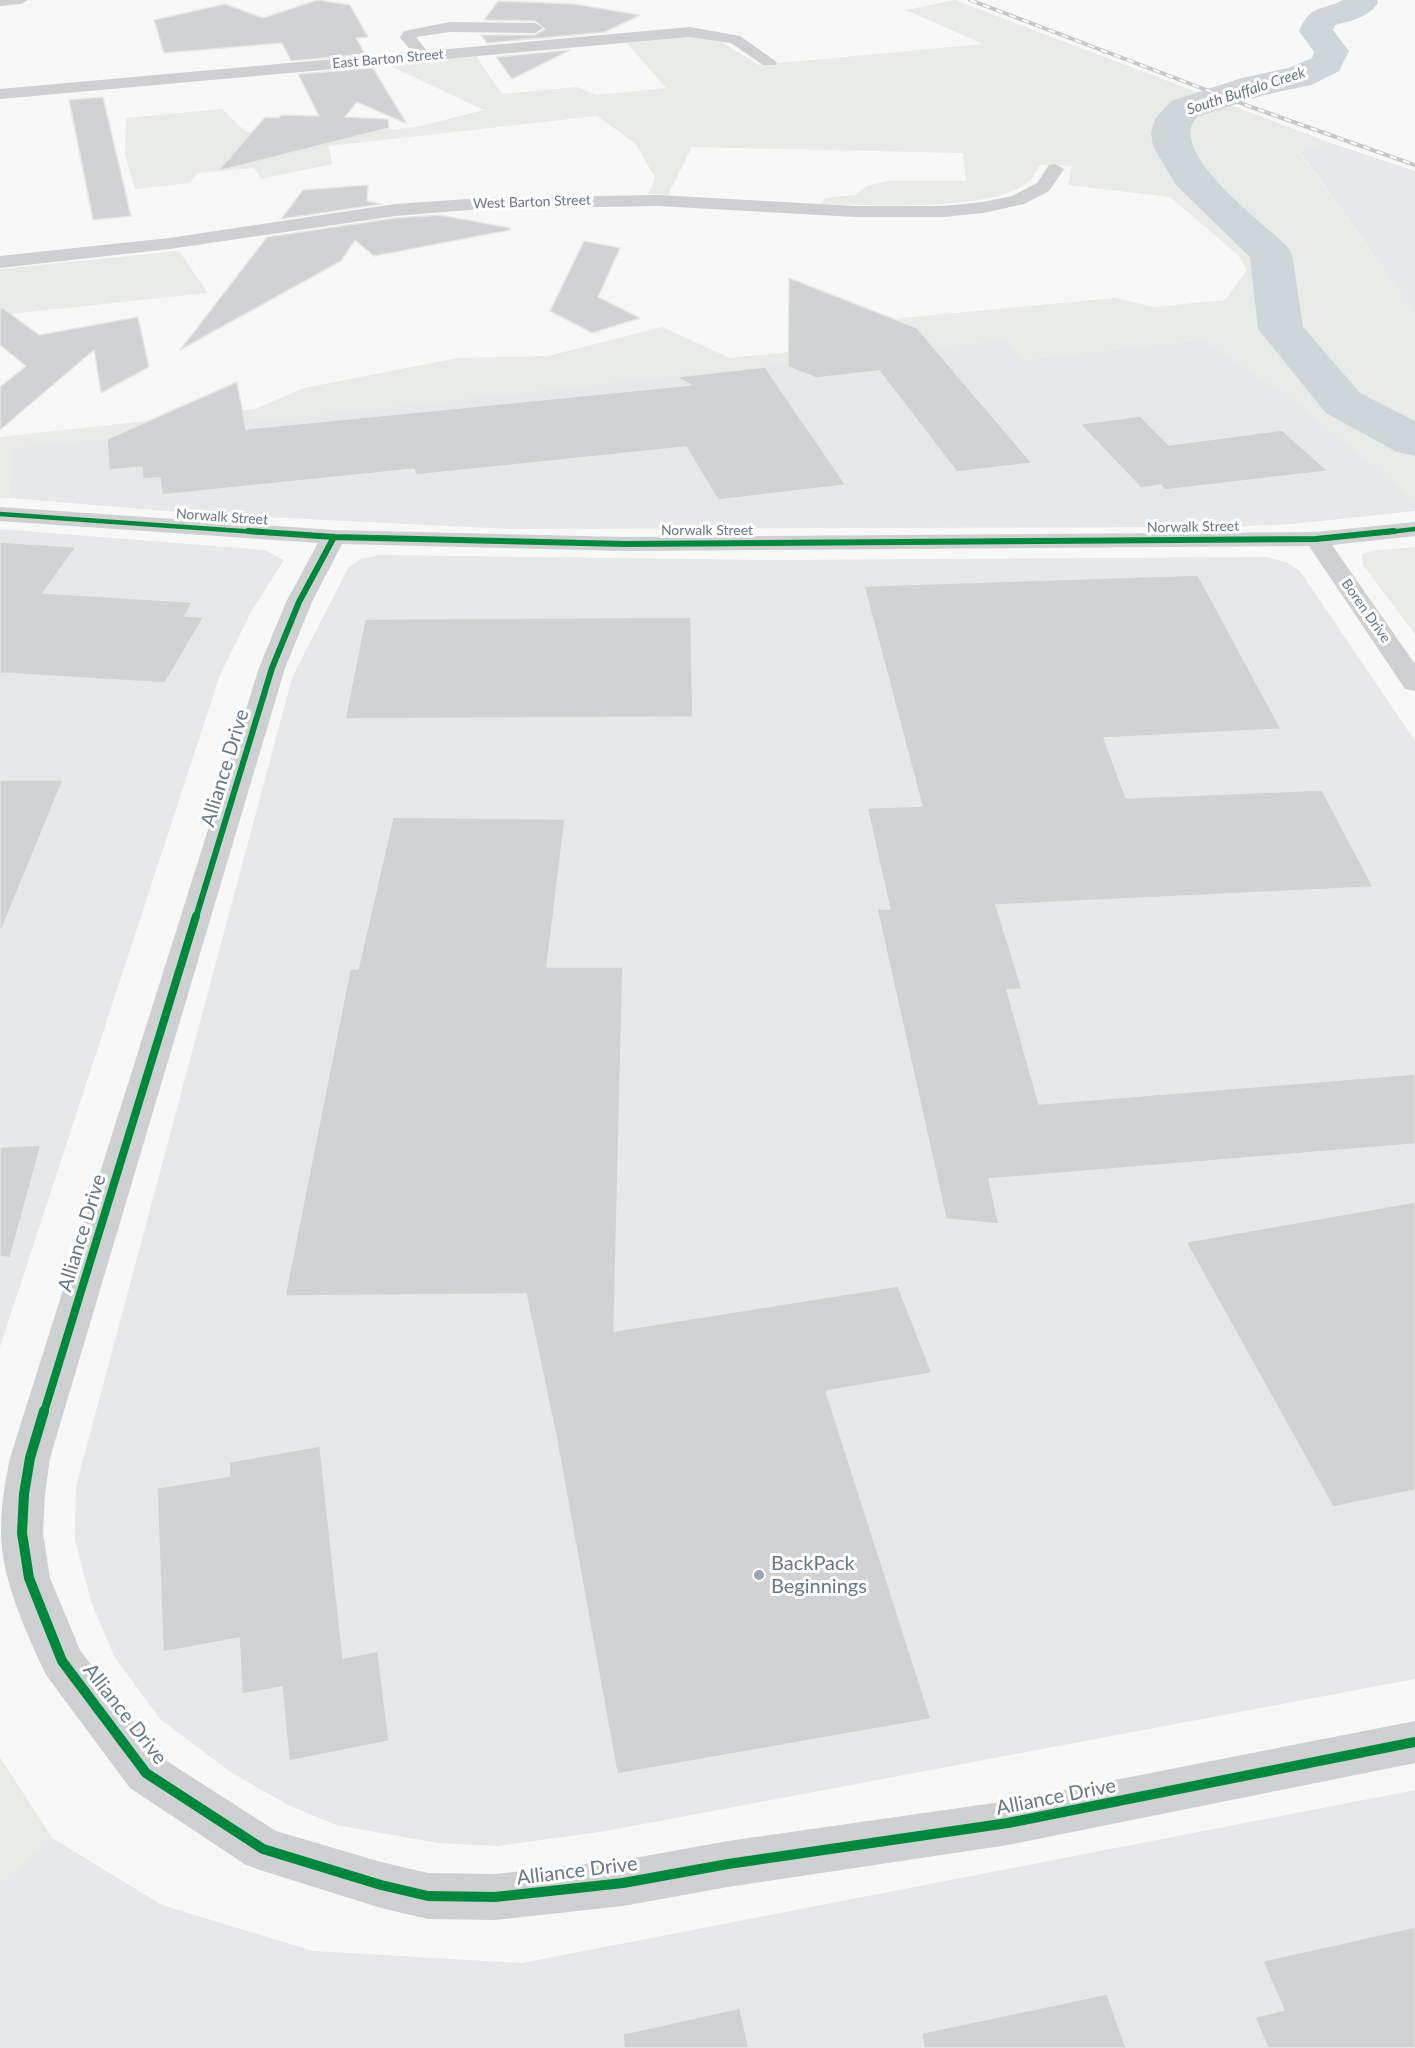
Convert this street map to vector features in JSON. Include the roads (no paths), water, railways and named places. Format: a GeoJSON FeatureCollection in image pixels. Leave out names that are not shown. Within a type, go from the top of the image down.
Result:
{"type":"FeatureCollection","features":[{"type":"Feature","properties":{"kind":"street"},"geometry":{"type":"LineString","coordinates":[[0,2],[21,0]]}},
{"type":"Feature","properties":{"kind":"street"},"geometry":{"type":"LineString","coordinates":[[419,50],[408,37],[409,34],[415,31],[469,26],[547,29],[568,32],[589,40]]}},
{"type":"Feature","properties":{"kind":"street","name":"East Barton Street"},"geometry":{"type":"LineString","coordinates":[[0,94],[419,50],[706,33],[735,39],[770,62]]}},
{"type":"Feature","properties":{"kind":"street"},"geometry":{"type":"LineString","coordinates":[[231,59],[419,50]]}},
{"type":"Feature","properties":{"kind":"street","name":"West Barton Street"},"geometry":{"type":"LineString","coordinates":[[0,262],[141,247],[328,219],[458,205],[640,200],[908,213],[950,211],[997,204],[1027,195],[1043,186],[1054,169]]}},
{"type":"Feature","properties":{"kind":"street","name":"Norwalk Street"},"geometry":{"type":"LineString","coordinates":[[0,514],[334,537],[626,544],[1316,539],[1415,529]]}},
{"type":"Feature","properties":{"kind":"street","name":"Alliance Drive"},"geometry":{"type":"LineString","coordinates":[[334,537],[299,602],[272,668],[30,1458],[24,1494],[22,1533],[29,1578],[62,1661],[146,1773],[263,1849],[381,1886],[428,1896],[495,1898],[623,1883],[728,1864],[1008,1823],[1415,1742]]}},
{"type":"Feature","properties":{"kind":"street","name":"Boren Drive"},"geometry":{"type":"LineString","coordinates":[[1316,539],[1415,682]]}},
{"type":"Feature","properties":{"kind":"waterway","name":"South Buffalo Creek"},"geometry":{"type":"LineString","coordinates":[[1361,0],[1362,3],[1345,12],[1321,19],[1316,31],[1332,51],[1327,64],[1298,77],[1255,86],[1184,109],[1174,119],[1170,133],[1172,146],[1190,177],[1271,254],[1281,329],[1343,403],[1415,441]]}},
{"type":"Feature","properties":{"kind":"railway"},"geometry":{"type":"LineString","coordinates":[[970,0],[1251,107],[1415,165]]}},
{"type":"Feature","properties":{"kind":"place","name":"BackPack Beginnings"},"geometry":{"type":"Point","coordinates":[759,1575]}}]}
